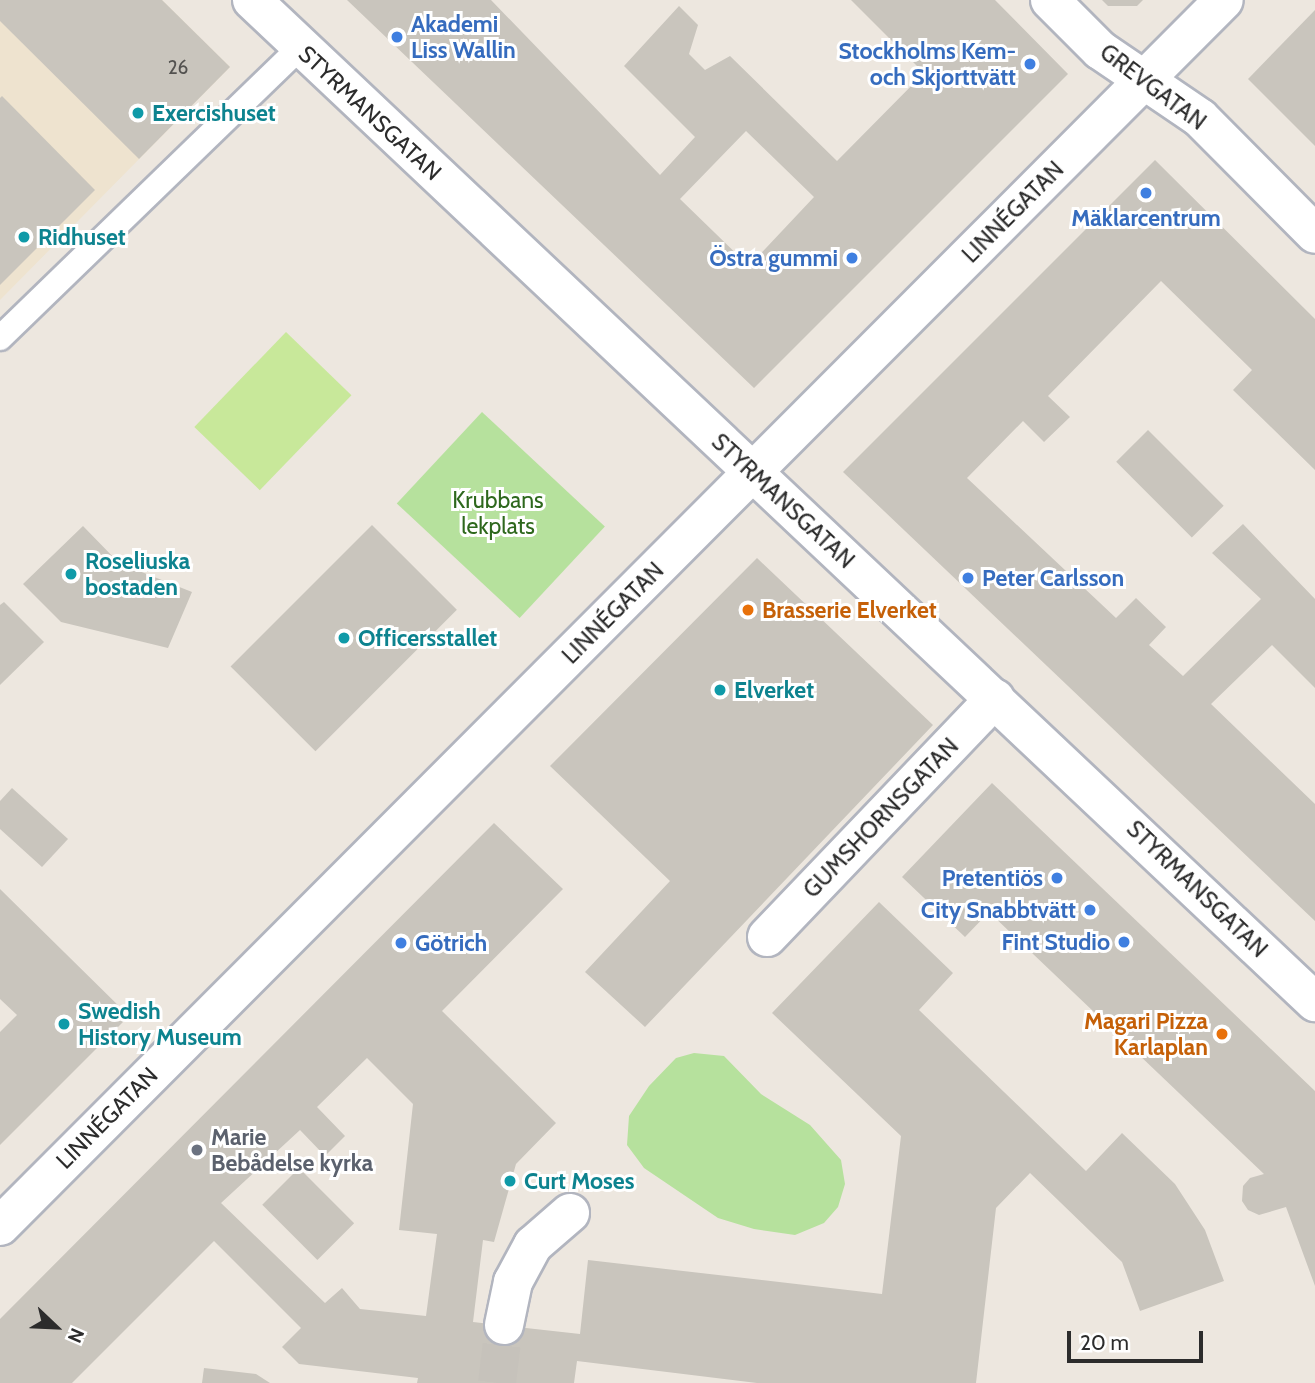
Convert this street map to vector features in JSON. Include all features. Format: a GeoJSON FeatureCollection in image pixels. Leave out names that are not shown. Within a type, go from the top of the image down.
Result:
{"type":"FeatureCollection","features":[{"type":"Feature","properties":{"kind":"street","name":"STYRMANSGATAN"},"geometry":{"type":"LineString","coordinates":[[252,0],[1315,1002]]}},
{"type":"Feature","properties":{"kind":"street","name":"GREVGATAN"},"geometry":{"type":"LineString","coordinates":[[1050,0],[1100,50],[1200,118],[1315,234]]}},
{"type":"Feature","properties":{"kind":"street","name":"LINNÉGATAN"},"geometry":{"type":"LineString","coordinates":[[0,1226],[1224,0]]}},
{"type":"Feature","properties":{"kind":"street","name":"GUMSHORNSGATAN"},"geometry":{"type":"LineString","coordinates":[[767,937],[995,698]]}},
{"type":"Feature","properties":{"kind":"street"},"geometry":{"type":"LineString","coordinates":[[504,1325],[513,1283],[533,1245],[570,1213]]}},
{"type":"Feature","properties":{"kind":"lane"},"geometry":{"type":"LineString","coordinates":[[0,338],[300,47]]}},
{"type":"Feature","properties":{"kind":"shaded area"},"geometry":{"type":"Polygon","coordinates":[[[0,0],[162,0],[230,67],[0,300],[0,0]]]}},
{"type":"Feature","properties":{"kind":"green space"},"geometry":{"type":"Polygon","coordinates":[[[286,332],[351,395],[260,490],[194,427],[286,332]]]}},
{"type":"Feature","properties":{"kind":"green space","name":"Krubbans lekplats"},"geometry":{"type":"Polygon","coordinates":[[[482,412],[605,527],[520,618],[397,503],[482,412]]]}},
{"type":"Feature","properties":{"kind":"green space"},"geometry":{"type":"Polygon","coordinates":[[[694,1053],[724,1056],[761,1094],[810,1125],[841,1160],[845,1184],[838,1207],[824,1223],[795,1235],[754,1229],[718,1218],[644,1168],[627,1145],[629,1116],[649,1086],[676,1058],[694,1053]]]}},
{"type":"Feature","properties":{"kind":"building","name":"Exercishuset"},"geometry":{"type":"Polygon","coordinates":[[[0,0],[162,0],[230,67],[139,159],[0,21],[0,0]]]}},
{"type":"Feature","properties":{"kind":"building"},"geometry":{"type":"Polygon","coordinates":[[[347,0],[491,0],[660,175],[695,137],[624,66],[679,6],[698,25],[689,54],[705,70],[730,56],[837,161],[924,73],[851,0],[995,0],[1068,74],[754,388],[347,0]],[[746,131],[680,199],[749,266],[814,197],[746,131]]]}},
{"type":"Feature","properties":{"kind":"building"},"geometry":{"type":"Polygon","coordinates":[[[1102,0],[1143,0],[1137,6],[1108,6],[1102,0]]]}},
{"type":"Feature","properties":{"kind":"building"},"geometry":{"type":"Polygon","coordinates":[[[1315,10],[1315,146],[1248,79],[1315,10]]]}},
{"type":"Feature","properties":{"kind":"building","name":"Ridhuset"},"geometry":{"type":"Polygon","coordinates":[[[2,96],[95,190],[0,285],[0,98],[2,96]]]}},
{"type":"Feature","properties":{"kind":"building"},"geometry":{"type":"Polygon","coordinates":[[[1155,160],[1315,319],[1315,470],[1233,390],[1252,370],[1161,281],[1048,396],[1070,417],[1044,442],[1023,421],[967,478],[1116,618],[1136,598],[1166,627],[1149,645],[1183,676],[1261,599],[1212,553],[1243,524],[1315,599],[1315,688],[1272,645],[1211,704],[1315,804],[1315,921],[843,472],[1155,160]]]}},
{"type":"Feature","properties":{"kind":"building"},"geometry":{"type":"Polygon","coordinates":[[[1148,430],[1224,506],[1192,537],[1116,462],[1148,430]]]}},
{"type":"Feature","properties":{"kind":"building","name":"Officersstallet"},"geometry":{"type":"Polygon","coordinates":[[[372,525],[457,610],[315,751],[231,666],[372,525]]]}},
{"type":"Feature","properties":{"kind":"building"},"geometry":{"type":"Polygon","coordinates":[[[83,526],[119,563],[192,592],[168,648],[61,622],[23,584],[83,526]]]}},
{"type":"Feature","properties":{"kind":"building"},"geometry":{"type":"Polygon","coordinates":[[[757,558],[933,725],[645,1027],[585,972],[670,881],[550,766],[757,558]]]}},
{"type":"Feature","properties":{"kind":"building"},"geometry":{"type":"Polygon","coordinates":[[[4,602],[44,642],[0,685],[0,605],[4,602]]]}},
{"type":"Feature","properties":{"kind":"building"},"geometry":{"type":"Polygon","coordinates":[[[992,783],[1315,1091],[1315,1286],[1286,1207],[1259,1215],[1248,1210],[1242,1201],[1243,1186],[1250,1178],[1264,1174],[989,912],[965,937],[902,877],[992,783]]]}},
{"type":"Feature","properties":{"kind":"building"},"geometry":{"type":"Polygon","coordinates":[[[12,788],[68,839],[42,867],[0,829],[0,801],[12,788]]]}},
{"type":"Feature","properties":{"kind":"building"},"geometry":{"type":"Polygon","coordinates":[[[494,823],[563,889],[442,1011],[556,1123],[516,1164],[494,1242],[483,1240],[473,1322],[580,1334],[588,1260],[882,1294],[901,1136],[772,1013],[879,902],[953,973],[919,1010],[1086,1171],[1122,1133],[1175,1184],[1205,1230],[1224,1281],[1140,1311],[1122,1262],[1030,1173],[996,1208],[976,1383],[757,1383],[577,1361],[574,1383],[417,1383],[418,1378],[299,1364],[282,1347],[301,1328],[214,1241],[72,1383],[0,1383],[0,1319],[494,823]],[[367,1058],[317,1107],[345,1136],[325,1156],[300,1130],[221,1203],[325,1303],[342,1288],[360,1309],[426,1316],[437,1234],[399,1230],[413,1104],[367,1058]]]}},
{"type":"Feature","properties":{"kind":"building","name":"Swedish History Museum"},"geometry":{"type":"Polygon","coordinates":[[[0,889],[129,1016],[0,1145],[0,1032],[17,1015],[0,999],[0,889]]]}},
{"type":"Feature","properties":{"kind":"building"},"geometry":{"type":"Polygon","coordinates":[[[299,1168],[354,1223],[317,1260],[262,1205],[299,1168]]]}},
{"type":"Feature","properties":{"kind":"building"},"geometry":{"type":"Polygon","coordinates":[[[204,1368],[256,1374],[270,1383],[202,1383],[204,1368]]]}},
{"type":"Feature","properties":{"kind":"tunnel"},"geometry":{"type":"LineString","coordinates":[[497,1383],[504,1325]]}},
{"type":"Feature","properties":{"kind":"place","name":"Akademi Liss Wallin"},"geometry":{"type":"Point","coordinates":[397,37]}},
{"type":"Feature","properties":{"kind":"place","name":"Stockholms Kem- och Skjorttvätt"},"geometry":{"type":"Point","coordinates":[1030,64]}},
{"type":"Feature","properties":{"kind":"place","name":"Exercishuset"},"geometry":{"type":"Point","coordinates":[138,113]}},
{"type":"Feature","properties":{"kind":"place","name":"Mäklarcentrum"},"geometry":{"type":"Point","coordinates":[1146,193]}},
{"type":"Feature","properties":{"kind":"place","name":"Ridhuset"},"geometry":{"type":"Point","coordinates":[24,237]}},
{"type":"Feature","properties":{"kind":"place","name":"Östra gummi"},"geometry":{"type":"Point","coordinates":[852,258]}},
{"type":"Feature","properties":{"kind":"place","name":"Roseliuska bostaden"},"geometry":{"type":"Point","coordinates":[71,574]}},
{"type":"Feature","properties":{"kind":"place","name":"Peter Carlsson"},"geometry":{"type":"Point","coordinates":[968,578]}},
{"type":"Feature","properties":{"kind":"place","name":"Brasserie Elverket"},"geometry":{"type":"Point","coordinates":[748,610]}},
{"type":"Feature","properties":{"kind":"place","name":"Officersstallet"},"geometry":{"type":"Point","coordinates":[344,638]}},
{"type":"Feature","properties":{"kind":"place","name":"Elverket"},"geometry":{"type":"Point","coordinates":[720,690]}},
{"type":"Feature","properties":{"kind":"place","name":"Pretentiös"},"geometry":{"type":"Point","coordinates":[1057,878]}},
{"type":"Feature","properties":{"kind":"place","name":"City Snabbtvätt"},"geometry":{"type":"Point","coordinates":[1090,910]}},
{"type":"Feature","properties":{"kind":"place","name":"Fint Studio"},"geometry":{"type":"Point","coordinates":[1124,942]}},
{"type":"Feature","properties":{"kind":"place","name":"Götrich"},"geometry":{"type":"Point","coordinates":[401,943]}},
{"type":"Feature","properties":{"kind":"place","name":"Swedish History Museum"},"geometry":{"type":"Point","coordinates":[64,1024]}},
{"type":"Feature","properties":{"kind":"place","name":"Magari Pizza Karlaplan"},"geometry":{"type":"Point","coordinates":[1222,1034]}},
{"type":"Feature","properties":{"kind":"place","name":"Marie Bebådelse kyrka"},"geometry":{"type":"Point","coordinates":[197,1150]}},
{"type":"Feature","properties":{"kind":"place","name":"Curt Moses"},"geometry":{"type":"Point","coordinates":[510,1181]}}]}
